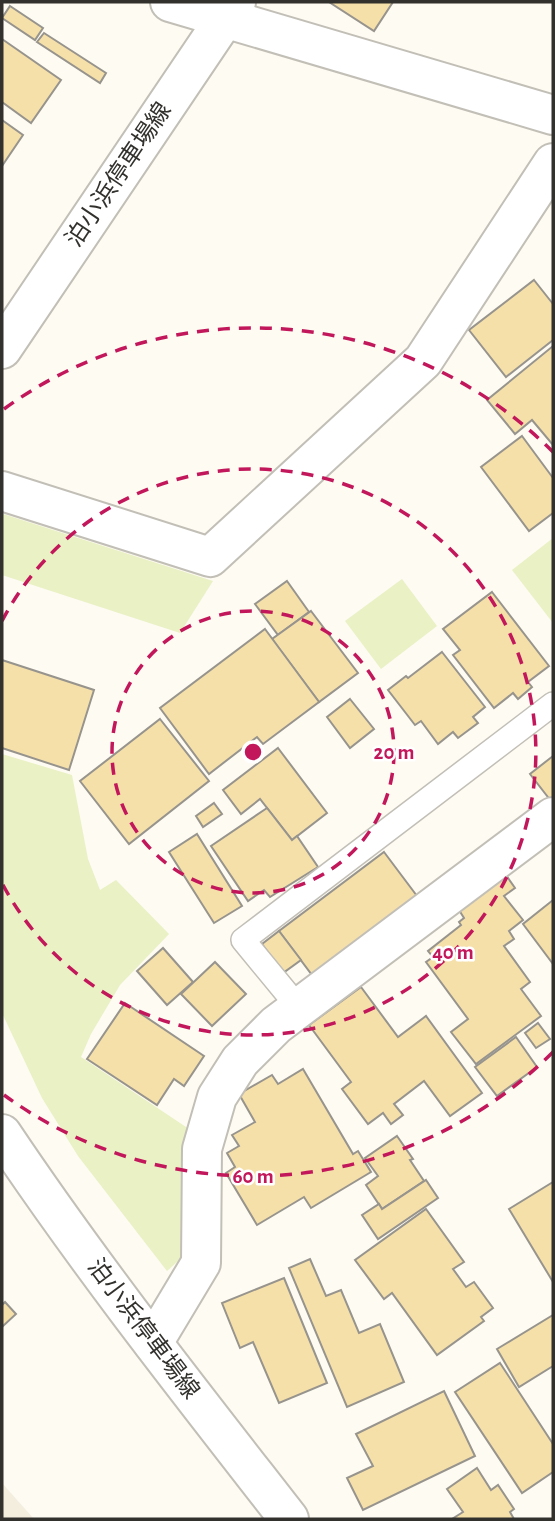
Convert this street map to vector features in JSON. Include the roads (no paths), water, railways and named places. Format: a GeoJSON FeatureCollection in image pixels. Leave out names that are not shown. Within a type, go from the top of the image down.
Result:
{"type":"FeatureCollection","features":[{"type":"Feature","properties":{"kind":"street"},"geometry":{"type":"LineString","coordinates":[[170,2],[231,10],[553,115]]}},
{"type":"Feature","properties":{"kind":"street","name":"泊小浜停車場線"},"geometry":{"type":"LineString","coordinates":[[2,349],[231,10]]}},
{"type":"Feature","properties":{"kind":"street"},"geometry":{"type":"LineString","coordinates":[[2,491],[210,557],[423,361],[553,163]]}},
{"type":"Feature","properties":{"kind":"street"},"geometry":{"type":"LineString","coordinates":[[153,1343],[201,1263],[202,1149],[217,1097],[240,1061],[276,1025],[551,823]]}},
{"type":"Feature","properties":{"kind":"street","name":"泊小浜停車場線"},"geometry":{"type":"LineString","coordinates":[[2,1134],[46,1200],[289,1519]]}},
{"type":"Feature","properties":{"kind":"lane"},"geometry":{"type":"LineString","coordinates":[[299,1008],[243,940],[553,704]]}}]}
